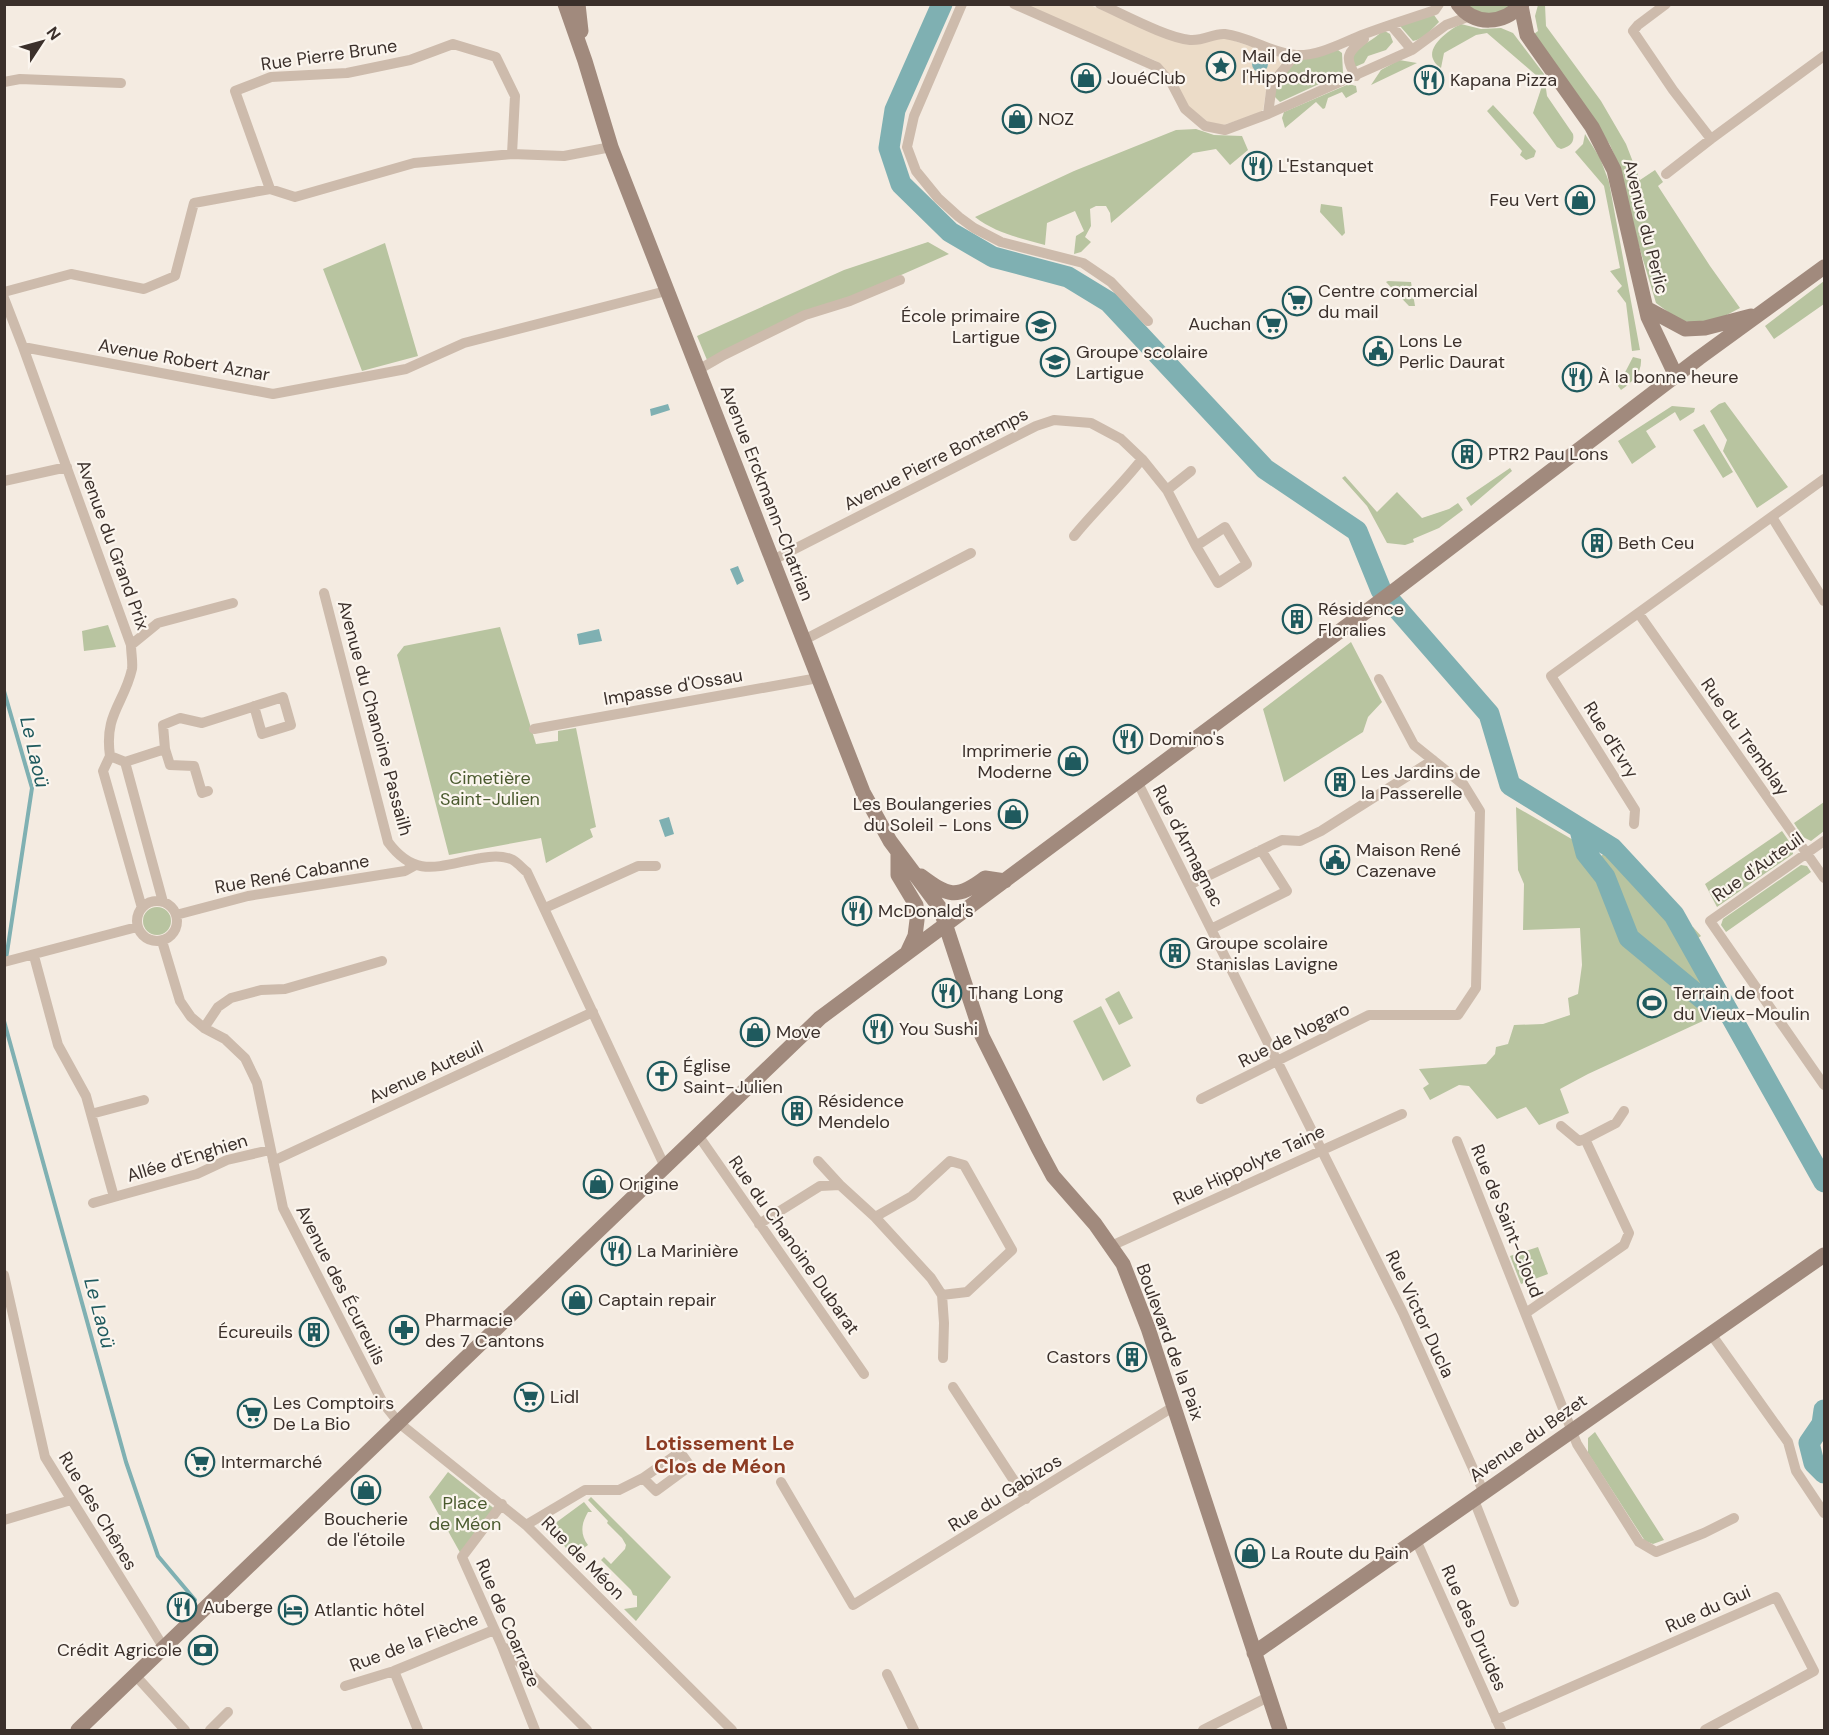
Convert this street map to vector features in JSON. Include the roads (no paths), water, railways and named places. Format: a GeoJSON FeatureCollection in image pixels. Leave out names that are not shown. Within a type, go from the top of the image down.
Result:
{"type":"FeatureCollection","features":[{"type":"Feature","properties":{"kind":"main road","name":"Avenue Erckmann-Chatrian"},"geometry":{"type":"LineString","coordinates":[[565,4],[611,147],[864,792],[890,841],[940,908],[945,925]]}},
{"type":"Feature","properties":{"kind":"main road","name":"Avenue Erckmann-Chatrian"},"geometry":{"type":"LineString","coordinates":[[578,4],[585,61]]}},
{"type":"Feature","properties":{"kind":"main road"},"geometry":{"type":"LineString","coordinates":[[1458,4],[1470,16],[1491,21],[1512,14],[1521,5]]}},
{"type":"Feature","properties":{"kind":"main road","name":"Avenue du Perlic"},"geometry":{"type":"LineString","coordinates":[[1521,5],[1527,35]]}},
{"type":"Feature","properties":{"kind":"main road","name":"Avenue du Perlic"},"geometry":{"type":"LineString","coordinates":[[1501,19],[1527,35],[1592,127],[1614,170],[1648,317],[1676,376]]}},
{"type":"Feature","properties":{"kind":"main road"},"geometry":{"type":"LineString","coordinates":[[78,1731],[820,1018],[1824,267]]}},
{"type":"Feature","properties":{"kind":"main road"},"geometry":{"type":"LineString","coordinates":[[1646,308],[1685,329],[1705,328],[1763,312]]}},
{"type":"Feature","properties":{"kind":"main road"},"geometry":{"type":"LineString","coordinates":[[898,853],[898,875],[916,905],[915,936],[906,954]]}},
{"type":"Feature","properties":{"kind":"main road"},"geometry":{"type":"LineString","coordinates":[[911,869],[943,892],[970,890],[985,878],[1005,880]]}},
{"type":"Feature","properties":{"kind":"main road","name":"Boulevard de la Paix"},"geometry":{"type":"LineString","coordinates":[[945,925],[982,1036],[1027,1127],[1053,1176],[1095,1224],[1123,1264],[1148,1328],[1280,1731]]}},
{"type":"Feature","properties":{"kind":"main road","name":"Avenue du Bezet"},"geometry":{"type":"LineString","coordinates":[[1254,1653],[1824,1255]]}},
{"type":"Feature","properties":{"kind":"street"},"geometry":{"type":"LineString","coordinates":[[962,4],[914,116],[907,147],[916,171],[938,198],[974,228],[1001,242],[1083,263],[1111,282],[1149,321]]}},
{"type":"Feature","properties":{"kind":"street"},"geometry":{"type":"LineString","coordinates":[[1014,4],[1157,67],[1172,84],[1185,109],[1205,126],[1225,130],[1269,114],[1412,50],[1446,25],[1470,16]]}},
{"type":"Feature","properties":{"kind":"street"},"geometry":{"type":"LineString","coordinates":[[1100,4],[1187,40],[1204,40],[1218,34],[1226,34],[1244,38],[1268,49],[1295,54],[1330,49],[1435,10],[1439,4]]}},
{"type":"Feature","properties":{"kind":"street"},"geometry":{"type":"LineString","coordinates":[[1666,4],[1633,31],[1672,90],[1711,139]]}},
{"type":"Feature","properties":{"kind":"street"},"geometry":{"type":"LineString","coordinates":[[1391,25],[1412,50]]}},
{"type":"Feature","properties":{"kind":"street"},"geometry":{"type":"LineString","coordinates":[[1356,76],[1348,65],[1349,53],[1352,47],[1376,30]]}},
{"type":"Feature","properties":{"kind":"street","name":"Rue Pierre Brune"},"geometry":{"type":"LineString","coordinates":[[270,189],[235,91],[271,77],[347,73],[410,60],[453,44],[496,57],[515,96],[512,154]]}},
{"type":"Feature","properties":{"kind":"street"},"geometry":{"type":"LineString","coordinates":[[1269,114],[1272,84],[1295,54]]}},
{"type":"Feature","properties":{"kind":"street"},"geometry":{"type":"LineString","coordinates":[[1666,174],[1824,56]]}},
{"type":"Feature","properties":{"kind":"street"},"geometry":{"type":"LineString","coordinates":[[4,82],[20,79],[121,83]]}},
{"type":"Feature","properties":{"kind":"street"},"geometry":{"type":"LineString","coordinates":[[4,292],[71,274],[144,289],[175,276],[194,203],[270,189],[295,197],[414,163],[512,154],[564,156],[611,147]]}},
{"type":"Feature","properties":{"kind":"street"},"geometry":{"type":"LineString","coordinates":[[698,370],[724,354],[805,315],[850,301],[900,280]]}},
{"type":"Feature","properties":{"kind":"street","name":"Avenue Robert Aznar"},"geometry":{"type":"LineString","coordinates":[[23,347],[273,394],[406,369],[464,344],[666,291]]}},
{"type":"Feature","properties":{"kind":"street"},"geometry":{"type":"LineString","coordinates":[[4,298],[23,347]]}},
{"type":"Feature","properties":{"kind":"street","name":"Avenue du Grand Prix"},"geometry":{"type":"LineString","coordinates":[[23,347],[131,645],[132,667],[111,718],[108,740],[110,756],[103,771],[142,908]]}},
{"type":"Feature","properties":{"kind":"street","name":"Avenue Pierre Bontemps"},"geometry":{"type":"LineString","coordinates":[[773,560],[1036,426],[1054,420],[1091,423],[1122,439],[1167,490],[1196,546],[1218,583],[1247,564],[1225,527],[1196,546]]}},
{"type":"Feature","properties":{"kind":"street"},"geometry":{"type":"LineString","coordinates":[[1074,536],[1101,504],[1117,491],[1142,459]]}},
{"type":"Feature","properties":{"kind":"street"},"geometry":{"type":"LineString","coordinates":[[4,481],[67,467]]}},
{"type":"Feature","properties":{"kind":"street"},"geometry":{"type":"LineString","coordinates":[[1167,490],[1191,471]]}},
{"type":"Feature","properties":{"kind":"street"},"geometry":{"type":"LineString","coordinates":[[1639,614],[1824,479]]}},
{"type":"Feature","properties":{"kind":"street"},"geometry":{"type":"LineString","coordinates":[[1772,517],[1824,602]]}},
{"type":"Feature","properties":{"kind":"street"},"geometry":{"type":"LineString","coordinates":[[804,640],[971,554]]}},
{"type":"Feature","properties":{"kind":"street","name":"Avenue du Chanoine Passailh"},"geometry":{"type":"LineString","coordinates":[[324,593],[388,842],[399,856],[414,866]]}},
{"type":"Feature","properties":{"kind":"street"},"geometry":{"type":"LineString","coordinates":[[131,645],[158,623],[233,603]]}},
{"type":"Feature","properties":{"kind":"street","name":"Rue d'Evry"},"geometry":{"type":"LineString","coordinates":[[1634,824],[1635,810],[1551,676],[1639,614]]}},
{"type":"Feature","properties":{"kind":"street","name":"Rue du Tremblay"},"geometry":{"type":"LineString","coordinates":[[1639,614],[1824,878]]}},
{"type":"Feature","properties":{"kind":"street","name":"Impasse d'Ossau"},"geometry":{"type":"LineString","coordinates":[[534,729],[818,678]]}},
{"type":"Feature","properties":{"kind":"street","name":"Rue de Nogaro"},"geometry":{"type":"LineString","coordinates":[[1201,1099],[1369,1015],[1458,1015],[1476,988],[1480,811],[1464,785],[1414,745],[1379,679]]}},
{"type":"Feature","properties":{"kind":"street"},"geometry":{"type":"LineString","coordinates":[[208,791],[202,793],[194,766],[170,765],[165,749],[163,725],[180,718],[202,723],[254,706]]}},
{"type":"Feature","properties":{"kind":"street"},"geometry":{"type":"LineString","coordinates":[[110,756],[125,762],[165,749]]}},
{"type":"Feature","properties":{"kind":"street"},"geometry":{"type":"LineString","coordinates":[[1189,885],[1282,840],[1300,841],[1321,831],[1433,760]]}},
{"type":"Feature","properties":{"kind":"street"},"geometry":{"type":"LineString","coordinates":[[125,762],[163,902]]}},
{"type":"Feature","properties":{"kind":"street","name":"Rue d'Armagnac"},"geometry":{"type":"LineString","coordinates":[[1137,782],[1322,1151]]}},
{"type":"Feature","properties":{"kind":"street","name":"Rue d'Auteuil"},"geometry":{"type":"LineString","coordinates":[[1824,841],[1710,921],[1824,1085]]}},
{"type":"Feature","properties":{"kind":"street"},"geometry":{"type":"LineString","coordinates":[[1211,929],[1287,891],[1261,850]]}},
{"type":"Feature","properties":{"kind":"street"},"geometry":{"type":"LineString","coordinates":[[414,866],[430,867],[494,856],[513,861],[527,872],[665,1167]]}},
{"type":"Feature","properties":{"kind":"street","name":"Rue René Cabanne"},"geometry":{"type":"LineString","coordinates":[[176,915],[248,896],[405,871],[414,866]]}},
{"type":"Feature","properties":{"kind":"street"},"geometry":{"type":"LineString","coordinates":[[545,908],[638,866],[656,866]]}},
{"type":"Feature","properties":{"kind":"street"},"geometry":{"type":"LineString","coordinates":[[152,902],[163,902],[173,909],[176,915],[177,922],[173,934],[162,941],[150,940],[137,927],[138,913],[152,902]]}},
{"type":"Feature","properties":{"kind":"street"},"geometry":{"type":"LineString","coordinates":[[8,962],[137,927]]}},
{"type":"Feature","properties":{"kind":"street","name":"Avenue des Écureuils"},"geometry":{"type":"LineString","coordinates":[[162,941],[180,1001],[191,1017],[204,1028],[225,1039],[245,1058],[257,1083],[283,1208],[383,1403],[399,1423]]}},
{"type":"Feature","properties":{"kind":"street","name":"Allée d'Enghien"},"geometry":{"type":"LineString","coordinates":[[34,956],[58,1045],[86,1096],[114,1197]]}},
{"type":"Feature","properties":{"kind":"street"},"geometry":{"type":"LineString","coordinates":[[204,1028],[218,1007],[231,998],[261,990],[285,989],[382,962]]}},
{"type":"Feature","properties":{"kind":"street","name":"Avenue Auteuil"},"geometry":{"type":"LineString","coordinates":[[273,1161],[593,1012]]}},
{"type":"Feature","properties":{"kind":"street"},"geometry":{"type":"LineString","coordinates":[[91,1114],[144,1100]]}},
{"type":"Feature","properties":{"kind":"street"},"geometry":{"type":"LineString","coordinates":[[1561,1126],[1579,1141],[1616,1123],[1624,1111]]}},
{"type":"Feature","properties":{"kind":"street","name":"Rue Hippolyte Taine"},"geometry":{"type":"LineString","coordinates":[[1111,1246],[1401,1114]]}},
{"type":"Feature","properties":{"kind":"street","name":"Rue du Chanoine Dubarat"},"geometry":{"type":"LineString","coordinates":[[698,1135],[864,1374]]}},
{"type":"Feature","properties":{"kind":"street","name":"Rue de Saint-Cloud"},"geometry":{"type":"LineString","coordinates":[[1526,1313],[1624,1245],[1629,1233],[1585,1139]]}},
{"type":"Feature","properties":{"kind":"street","name":"Rue de Saint-Cloud"},"geometry":{"type":"LineString","coordinates":[[1457,1141],[1577,1444],[1639,1542],[1656,1552],[1734,1518]]}},
{"type":"Feature","properties":{"kind":"street","name":"Allée d'Enghien"},"geometry":{"type":"LineString","coordinates":[[93,1203],[197,1174],[227,1160],[270,1150]]}},
{"type":"Feature","properties":{"kind":"street","name":"Rue Victor Ducla"},"geometry":{"type":"LineString","coordinates":[[1322,1151],[1403,1313],[1479,1496],[1514,1602]]}},
{"type":"Feature","properties":{"kind":"street"},"geometry":{"type":"LineString","coordinates":[[818,1161],[931,1278],[942,1295],[943,1358]]}},
{"type":"Feature","properties":{"kind":"street"},"geometry":{"type":"LineString","coordinates":[[875,1218],[912,1196],[950,1161],[964,1166],[1012,1250],[967,1292],[942,1295]]}},
{"type":"Feature","properties":{"kind":"street"},"geometry":{"type":"LineString","coordinates":[[759,1224],[820,1186],[840,1185]]}},
{"type":"Feature","properties":{"kind":"street","name":"Rue des Chênes"},"geometry":{"type":"LineString","coordinates":[[4,1275],[45,1457],[164,1648]]}},
{"type":"Feature","properties":{"kind":"street"},"geometry":{"type":"LineString","coordinates":[[1711,1334],[1788,1442],[1796,1471],[1824,1513]]}},
{"type":"Feature","properties":{"kind":"street"},"geometry":{"type":"LineString","coordinates":[[953,1387],[1026,1499]]}},
{"type":"Feature","properties":{"kind":"street","name":"Rue du Gabizos"},"geometry":{"type":"LineString","coordinates":[[781,1482],[853,1605],[1173,1407]]}},
{"type":"Feature","properties":{"kind":"street","name":"Rue de Méon"},"geometry":{"type":"LineString","coordinates":[[399,1423],[526,1525],[732,1731]]}},
{"type":"Feature","properties":{"kind":"street"},"geometry":{"type":"LineString","coordinates":[[526,1525],[585,1490],[619,1490],[643,1478]]}},
{"type":"Feature","properties":{"kind":"street"},"geometry":{"type":"LineString","coordinates":[[4,1520],[71,1500]]}},
{"type":"Feature","properties":{"kind":"street","name":"Rue de Coarraze"},"geometry":{"type":"LineString","coordinates":[[502,1504],[462,1557],[501,1644],[535,1731]]}},
{"type":"Feature","properties":{"kind":"street","name":"Rue des Druides"},"geometry":{"type":"LineString","coordinates":[[1416,1540],[1501,1731]]}},
{"type":"Feature","properties":{"kind":"street","name":"Rue du Gui"},"geometry":{"type":"LineString","coordinates":[[1496,1720],[1776,1597],[1814,1671]]}},
{"type":"Feature","properties":{"kind":"street","name":"Rue de la Flèche"},"geometry":{"type":"LineString","coordinates":[[345,1686],[394,1671],[494,1630]]}},
{"type":"Feature","properties":{"kind":"street"},"geometry":{"type":"LineString","coordinates":[[501,1644],[587,1731]]}},
{"type":"Feature","properties":{"kind":"street"},"geometry":{"type":"LineString","coordinates":[[1705,1731],[1824,1665]]}},
{"type":"Feature","properties":{"kind":"street"},"geometry":{"type":"LineString","coordinates":[[394,1671],[418,1731]]}},
{"type":"Feature","properties":{"kind":"street"},"geometry":{"type":"LineString","coordinates":[[887,1674],[914,1731]]}},
{"type":"Feature","properties":{"kind":"street"},"geometry":{"type":"LineString","coordinates":[[135,1675],[185,1731]]}},
{"type":"Feature","properties":{"kind":"street"},"geometry":{"type":"LineString","coordinates":[[1203,1731],[1268,1696]]}},
{"type":"Feature","properties":{"kind":"street"},"geometry":{"type":"LineString","coordinates":[[210,1731],[228,1712]]}},
{"type":"Feature","properties":{"kind":"water"},"geometry":{"type":"Polygon","coordinates":[[[1257,56],[1263,56],[1268,64],[1266,70],[1257,72],[1252,67],[1252,61],[1257,56]]]}},
{"type":"Feature","properties":{"kind":"water"},"geometry":{"type":"Polygon","coordinates":[[[668,404],[670,410],[651,416],[650,409],[668,404]]]}},
{"type":"Feature","properties":{"kind":"water"},"geometry":{"type":"Polygon","coordinates":[[[738,566],[744,581],[737,585],[730,569],[738,566]]]}},
{"type":"Feature","properties":{"kind":"water"},"geometry":{"type":"Polygon","coordinates":[[[599,629],[602,641],[579,645],[577,634],[599,629]]]}},
{"type":"Feature","properties":{"kind":"water"},"geometry":{"type":"Polygon","coordinates":[[[669,817],[674,834],[665,837],[659,820],[669,817]]]}},
{"type":"Feature","properties":{"kind":"waterway"},"geometry":{"type":"LineString","coordinates":[[942,4],[895,110],[889,148],[901,184],[950,232],[993,257],[1068,277],[1109,302],[1265,469],[1357,531],[1381,590],[1489,714],[1510,785],[1612,848],[1674,915],[1824,1182]]}},
{"type":"Feature","properties":{"kind":"waterway","name":"Le Laoü"},"geometry":{"type":"LineString","coordinates":[[4,691],[32,788],[6,959]]}},
{"type":"Feature","properties":{"kind":"waterway"},"geometry":{"type":"LineString","coordinates":[[1580,830],[1586,853],[1605,877],[1629,938],[1716,1010],[1727,1011]]}},
{"type":"Feature","properties":{"kind":"waterway","name":"Le Laoü"},"geometry":{"type":"LineString","coordinates":[[4,1021],[126,1462],[158,1556],[195,1600]]}},
{"type":"Feature","properties":{"kind":"waterway"},"geometry":{"type":"LineString","coordinates":[[1824,1410],[1822,1424],[1809,1443],[1814,1463],[1824,1473]]}},
{"type":"Feature","properties":{"kind":"place","name":"Mail de l'Hippodrome"},"geometry":{"type":"Point","coordinates":[1221,66]}},
{"type":"Feature","properties":{"kind":"place","name":"JouéClub"},"geometry":{"type":"Point","coordinates":[1086,78]}},
{"type":"Feature","properties":{"kind":"place","name":"Kapana Pizza"},"geometry":{"type":"Point","coordinates":[1429,80]}},
{"type":"Feature","properties":{"kind":"place","name":"NOZ"},"geometry":{"type":"Point","coordinates":[1017,119]}},
{"type":"Feature","properties":{"kind":"place","name":"L'Estanquet"},"geometry":{"type":"Point","coordinates":[1257,166]}},
{"type":"Feature","properties":{"kind":"place","name":"Feu Vert"},"geometry":{"type":"Point","coordinates":[1580,200]}},
{"type":"Feature","properties":{"kind":"place","name":"Centre commercial du mail"},"geometry":{"type":"Point","coordinates":[1297,301]}},
{"type":"Feature","properties":{"kind":"place","name":"Auchan"},"geometry":{"type":"Point","coordinates":[1272,324]}},
{"type":"Feature","properties":{"kind":"place","name":"École primaire Lartigue"},"geometry":{"type":"Point","coordinates":[1041,326]}},
{"type":"Feature","properties":{"kind":"place","name":"Lons Le Perlic Daurat"},"geometry":{"type":"Point","coordinates":[1378,351]}},
{"type":"Feature","properties":{"kind":"place","name":"Groupe scolaire Lartigue"},"geometry":{"type":"Point","coordinates":[1055,362]}},
{"type":"Feature","properties":{"kind":"place","name":"À la bonne heure"},"geometry":{"type":"Point","coordinates":[1577,377]}},
{"type":"Feature","properties":{"kind":"place","name":"PTR2 Pau Lons"},"geometry":{"type":"Point","coordinates":[1467,454]}},
{"type":"Feature","properties":{"kind":"place","name":"Beth Ceu"},"geometry":{"type":"Point","coordinates":[1597,543]}},
{"type":"Feature","properties":{"kind":"place","name":"Résidence Floralies"},"geometry":{"type":"Point","coordinates":[1297,619]}},
{"type":"Feature","properties":{"kind":"place","name":"Domino's"},"geometry":{"type":"Point","coordinates":[1128,739]}},
{"type":"Feature","properties":{"kind":"place","name":"Imprimerie Moderne"},"geometry":{"type":"Point","coordinates":[1073,761]}},
{"type":"Feature","properties":{"kind":"place","name":"Les Jardins de la Passerelle"},"geometry":{"type":"Point","coordinates":[1340,782]}},
{"type":"Feature","properties":{"kind":"place","name":"Les Boulangeries du Soleil - Lons"},"geometry":{"type":"Point","coordinates":[1013,814]}},
{"type":"Feature","properties":{"kind":"place","name":"Maison René Cazenave"},"geometry":{"type":"Point","coordinates":[1335,860]}},
{"type":"Feature","properties":{"kind":"place","name":"McDonald's"},"geometry":{"type":"Point","coordinates":[857,911]}},
{"type":"Feature","properties":{"kind":"place","name":"Groupe scolaire Stanislas Lavigne"},"geometry":{"type":"Point","coordinates":[1175,953]}},
{"type":"Feature","properties":{"kind":"place","name":"Thang Long"},"geometry":{"type":"Point","coordinates":[947,993]}},
{"type":"Feature","properties":{"kind":"place","name":"Terrain de foot du Vieux-Moulin"},"geometry":{"type":"Point","coordinates":[1652,1003]}},
{"type":"Feature","properties":{"kind":"place","name":"You Sushi"},"geometry":{"type":"Point","coordinates":[878,1029]}},
{"type":"Feature","properties":{"kind":"place","name":"Move"},"geometry":{"type":"Point","coordinates":[755,1032]}},
{"type":"Feature","properties":{"kind":"place","name":"Église Saint-Julien"},"geometry":{"type":"Point","coordinates":[662,1076]}},
{"type":"Feature","properties":{"kind":"place","name":"Résidence Mendelo"},"geometry":{"type":"Point","coordinates":[797,1111]}},
{"type":"Feature","properties":{"kind":"place","name":"Origine"},"geometry":{"type":"Point","coordinates":[598,1184]}},
{"type":"Feature","properties":{"kind":"place","name":"La Marinière"},"geometry":{"type":"Point","coordinates":[616,1251]}},
{"type":"Feature","properties":{"kind":"place","name":"Captain repair"},"geometry":{"type":"Point","coordinates":[577,1300]}},
{"type":"Feature","properties":{"kind":"place","name":"Pharmacie des 7 Cantons"},"geometry":{"type":"Point","coordinates":[404,1330]}},
{"type":"Feature","properties":{"kind":"place","name":"Écureuils"},"geometry":{"type":"Point","coordinates":[314,1332]}},
{"type":"Feature","properties":{"kind":"place","name":"Castors"},"geometry":{"type":"Point","coordinates":[1132,1357]}},
{"type":"Feature","properties":{"kind":"place","name":"Lidl"},"geometry":{"type":"Point","coordinates":[529,1397]}},
{"type":"Feature","properties":{"kind":"place","name":"Les Comptoirs De La Bio"},"geometry":{"type":"Point","coordinates":[252,1413]}},
{"type":"Feature","properties":{"kind":"place","name":"Intermarché"},"geometry":{"type":"Point","coordinates":[200,1462]}},
{"type":"Feature","properties":{"kind":"place","name":"Boucherie de l'étoile"},"geometry":{"type":"Point","coordinates":[366,1490]}},
{"type":"Feature","properties":{"kind":"place","name":"La Route du Pain"},"geometry":{"type":"Point","coordinates":[1250,1553]}},
{"type":"Feature","properties":{"kind":"place","name":"Auberge"},"geometry":{"type":"Point","coordinates":[182,1607]}},
{"type":"Feature","properties":{"kind":"place","name":"Atlantic hôtel"},"geometry":{"type":"Point","coordinates":[293,1610]}},
{"type":"Feature","properties":{"kind":"place","name":"Crédit Agricole"},"geometry":{"type":"Point","coordinates":[203,1650]}},
{"type":"Feature","properties":{"kind":"district","name":"Lotissement Le Clos de Méon"},"geometry":{"type":"Point","coordinates":[720,1454]}},
{"type":"Feature","properties":{"kind":"park label","name":"Cimetière Saint-Julien"},"geometry":{"type":"Point","coordinates":[490,788]}},
{"type":"Feature","properties":{"kind":"park label","name":"Place de Méon"},"geometry":{"type":"Point","coordinates":[465,1513]}}]}
